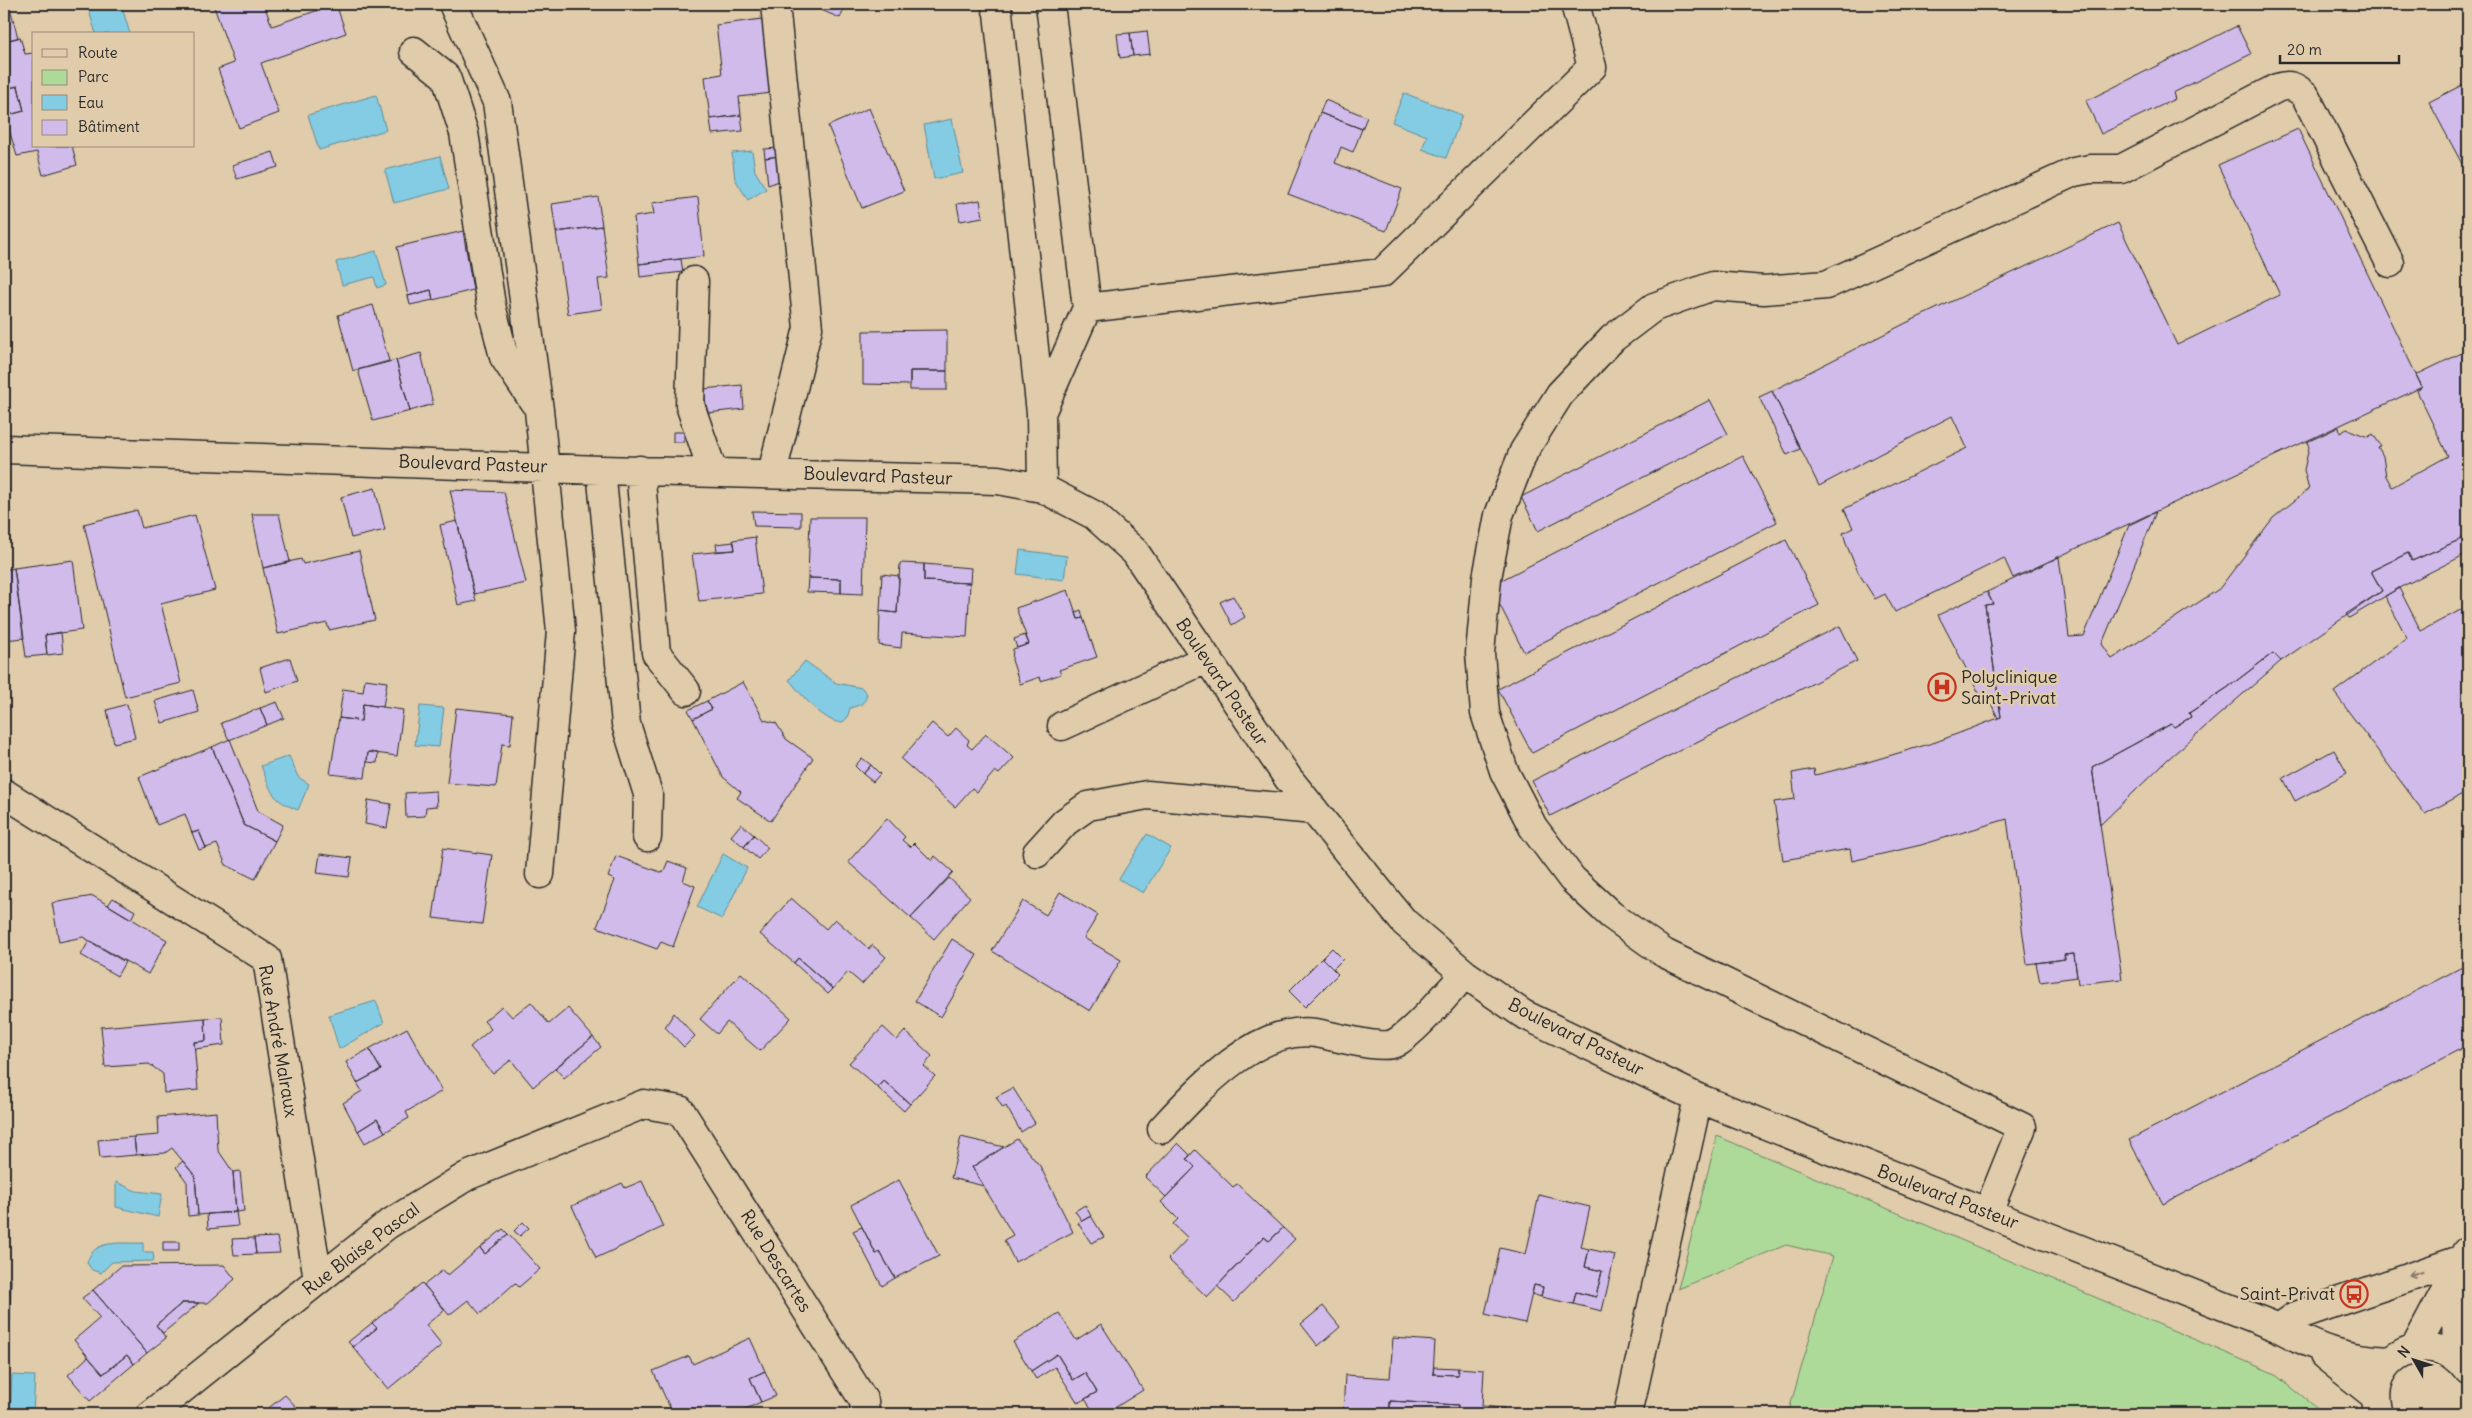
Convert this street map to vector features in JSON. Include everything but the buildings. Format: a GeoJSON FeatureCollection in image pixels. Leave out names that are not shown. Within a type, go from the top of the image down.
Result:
{"type":"FeatureCollection","features":[{"type":"Feature","properties":{"kind":"street"},"geometry":{"type":"LineString","coordinates":[[453,4],[497,102],[538,410],[561,631],[540,874]]}},
{"type":"Feature","properties":{"kind":"street"},"geometry":{"type":"LineString","coordinates":[[772,473],[808,328],[775,4]]}},
{"type":"Feature","properties":{"kind":"street"},"geometry":{"type":"LineString","coordinates":[[995,4],[999,23],[1040,412],[1042,488]]}},
{"type":"Feature","properties":{"kind":"street"},"geometry":{"type":"LineString","coordinates":[[1040,412],[1086,308],[1050,4]]}},
{"type":"Feature","properties":{"kind":"street"},"geometry":{"type":"LineString","coordinates":[[1086,308],[1382,273],[1592,67],[1575,4]]}},
{"type":"Feature","properties":{"kind":"street"},"geometry":{"type":"LineString","coordinates":[[414,51],[446,78],[464,133],[491,305],[504,357],[538,410]]}},
{"type":"Feature","properties":{"kind":"street"},"geometry":{"type":"LineString","coordinates":[[1988,1212],[2022,1127],[1664,953],[1611,915],[1572,879],[1533,827],[1504,770],[1485,713],[1480,653],[1487,578],[1498,514],[1524,451],[1560,394],[1613,338],[1654,308],[1713,286],[1764,290],[1826,286],[2074,172],[2090,169],[2121,169],[2277,88],[2287,85],[2297,88],[2305,95],[2390,263]]}},
{"type":"Feature","properties":{"kind":"street"},"geometry":{"type":"LineString","coordinates":[[694,281],[690,405],[713,472]]}},
{"type":"Feature","properties":{"kind":"street","name":"Boulevard Pasteur"},"geometry":{"type":"LineString","coordinates":[[4,449],[543,466],[601,470],[998,480],[1042,488],[1094,515],[1135,552],[1288,778],[1404,922],[1465,974],[1523,1014],[1698,1098],[2279,1328],[2313,1346],[2357,1360],[2390,1361]]}},
{"type":"Feature","properties":{"kind":"street"},"geometry":{"type":"LineString","coordinates":[[601,470],[626,724],[648,794],[647,837]]}},
{"type":"Feature","properties":{"kind":"street"},"geometry":{"type":"LineString","coordinates":[[640,470],[656,653],[686,691]]}},
{"type":"Feature","properties":{"kind":"street"},"geometry":{"type":"LineString","coordinates":[[1062,726],[1206,659]]}},
{"type":"Feature","properties":{"kind":"street","name":"Rue André Malraux"},"geometry":{"type":"LineString","coordinates":[[4,793],[266,959],[318,1279]]}},
{"type":"Feature","properties":{"kind":"street"},"geometry":{"type":"LineString","coordinates":[[1037,853],[1065,822],[1088,806],[1147,794],[1314,810]]}},
{"type":"Feature","properties":{"kind":"street"},"geometry":{"type":"LineString","coordinates":[[1162,1130],[1231,1062],[1277,1035],[1314,1033],[1374,1044],[1394,1044],[1421,1020],[1465,974]]}},
{"type":"Feature","properties":{"kind":"street"},"geometry":{"type":"LineString","coordinates":[[1628,1414],[1698,1098]]}},
{"type":"Feature","properties":{"kind":"street","name":"Rue Blaise Pascal"},"geometry":{"type":"LineString","coordinates":[[151,1414],[387,1225],[467,1176],[644,1104],[680,1110]]}},
{"type":"Feature","properties":{"kind":"street","name":"Rue Descartes"},"geometry":{"type":"LineString","coordinates":[[680,1110],[864,1401],[866,1414]]}},
{"type":"Feature","properties":{"kind":"street"},"geometry":{"type":"LineString","coordinates":[[2279,1328],[2296,1316],[2466,1254]]}},
{"type":"Feature","properties":{"kind":"street"},"geometry":{"type":"LineString","coordinates":[[2415,1348],[2466,1254]]}},
{"type":"Feature","properties":{"kind":"street"},"geometry":{"type":"LineString","coordinates":[[2463,1365],[2456,1312],[2466,1254]]}},
{"type":"Feature","properties":{"kind":"street","name":"Boulevard Pasteur"},"geometry":{"type":"LineString","coordinates":[[2313,1346],[2377,1405]]}},
{"type":"Feature","properties":{"kind":"street"},"geometry":{"type":"LineString","coordinates":[[2377,1405],[2377,1383],[2390,1361],[2402,1353],[2415,1348],[2430,1347],[2445,1351],[2463,1365]]}},
{"type":"Feature","properties":{"kind":"green space"},"geometry":{"type":"Polygon","coordinates":[[[1717,1136],[2273,1373],[2325,1414],[1788,1414],[1833,1256],[1786,1245],[1678,1289],[1717,1136]]]}},
{"type":"Feature","properties":{"kind":"water"},"geometry":{"type":"Polygon","coordinates":[[[87,4],[121,4],[129,32],[95,32],[87,4]]]}},
{"type":"Feature","properties":{"kind":"water"},"geometry":{"type":"Polygon","coordinates":[[[1404,93],[1462,115],[1446,158],[1422,149],[1427,136],[1392,122],[1404,93]]]}},
{"type":"Feature","properties":{"kind":"water"},"geometry":{"type":"Polygon","coordinates":[[[376,95],[386,130],[319,150],[308,115],[376,95]]]}},
{"type":"Feature","properties":{"kind":"water"},"geometry":{"type":"Polygon","coordinates":[[[952,119],[963,173],[934,179],[924,125],[952,119]]]}},
{"type":"Feature","properties":{"kind":"water"},"geometry":{"type":"Polygon","coordinates":[[[752,151],[755,171],[766,189],[748,200],[735,179],[732,153],[752,151]]]}},
{"type":"Feature","properties":{"kind":"water"},"geometry":{"type":"Polygon","coordinates":[[[440,156],[449,189],[394,203],[385,170],[440,156]]]}},
{"type":"Feature","properties":{"kind":"water"},"geometry":{"type":"Polygon","coordinates":[[[376,251],[386,285],[377,288],[374,277],[342,285],[336,262],[376,251]]]}},
{"type":"Feature","properties":{"kind":"water"},"geometry":{"type":"Polygon","coordinates":[[[1020,550],[1067,556],[1064,580],[1017,574],[1020,550]]]}},
{"type":"Feature","properties":{"kind":"water"},"geometry":{"type":"Polygon","coordinates":[[[805,661],[836,683],[862,688],[867,694],[863,702],[850,708],[847,718],[842,723],[827,718],[820,713],[789,680],[805,661]]]}},
{"type":"Feature","properties":{"kind":"water"},"geometry":{"type":"Polygon","coordinates":[[[420,706],[444,708],[439,747],[415,745],[420,706]]]}},
{"type":"Feature","properties":{"kind":"water"},"geometry":{"type":"Polygon","coordinates":[[[289,756],[298,777],[309,784],[298,810],[282,802],[273,794],[261,766],[289,756]]]}},
{"type":"Feature","properties":{"kind":"water"},"geometry":{"type":"Polygon","coordinates":[[[1147,834],[1171,848],[1143,893],[1119,879],[1147,834]]]}},
{"type":"Feature","properties":{"kind":"water"},"geometry":{"type":"Polygon","coordinates":[[[723,854],[747,868],[722,919],[697,907],[723,854]]]}},
{"type":"Feature","properties":{"kind":"water"},"geometry":{"type":"Polygon","coordinates":[[[376,1001],[384,1023],[339,1049],[329,1015],[376,1001]]]}},
{"type":"Feature","properties":{"kind":"water"},"geometry":{"type":"Polygon","coordinates":[[[116,1182],[136,1191],[162,1194],[158,1217],[116,1207],[116,1182]]]}},
{"type":"Feature","properties":{"kind":"water"},"geometry":{"type":"Polygon","coordinates":[[[117,1243],[143,1243],[143,1252],[153,1252],[154,1261],[112,1262],[101,1273],[92,1270],[87,1263],[95,1249],[102,1246],[117,1243]]]}},
{"type":"Feature","properties":{"kind":"water"},"geometry":{"type":"Polygon","coordinates":[[[12,1375],[35,1376],[33,1414],[10,1414],[12,1375]]]}},
{"type":"Feature","properties":{"kind":"place","name":"Polyclinique Saint-Privat"},"geometry":{"type":"Point","coordinates":[1942,687]}},
{"type":"Feature","properties":{"kind":"place","name":"Saint-Privat"},"geometry":{"type":"Point","coordinates":[2354,1294]}}]}
